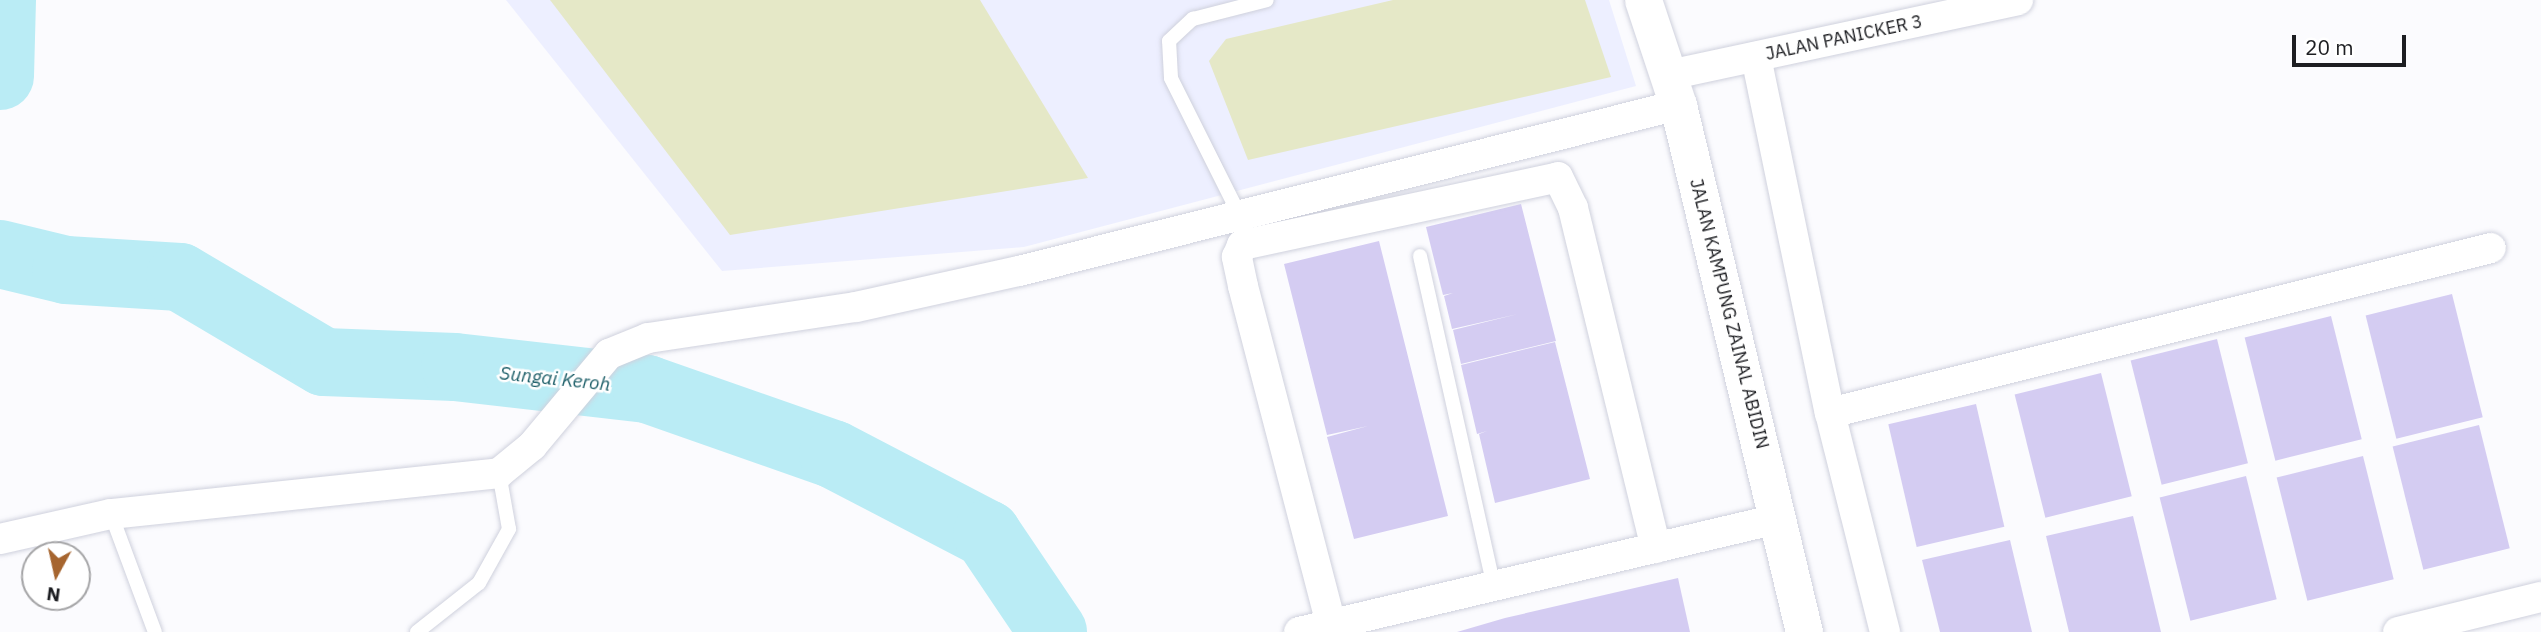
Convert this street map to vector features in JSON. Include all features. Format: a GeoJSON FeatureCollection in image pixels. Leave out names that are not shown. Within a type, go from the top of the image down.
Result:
{"type":"FeatureCollection","features":[{"type":"Feature","properties":{"kind":"street","name":"JALAN KAMPUNG ZAINAL ABIDIN"},"geometry":{"type":"LineString","coordinates":[[1643,0],[1674,90],[1804,632]]}},
{"type":"Feature","properties":{"kind":"street","name":"JALAN PANICKER 3"},"geometry":{"type":"LineString","coordinates":[[499,473],[532,446],[578,385],[609,354],[682,330],[856,307],[1240,216],[1674,90],[1756,57],[2018,0]]}},
{"type":"Feature","properties":{"kind":"street"},"geometry":{"type":"LineString","coordinates":[[1756,57],[1830,413],[1885,632]]}},
{"type":"Feature","properties":{"kind":"street"},"geometry":{"type":"LineString","coordinates":[[1331,624],[1243,286],[1237,253],[1242,245],[1558,177],[1573,208],[1656,548]]}},
{"type":"Feature","properties":{"kind":"street"},"geometry":{"type":"LineString","coordinates":[[1830,413],[2491,248]]}},
{"type":"Feature","properties":{"kind":"street"},"geometry":{"type":"LineString","coordinates":[[0,539],[111,514],[499,473]]}},
{"type":"Feature","properties":{"kind":"street"},"geometry":{"type":"LineString","coordinates":[[1299,632],[1778,519]]}},
{"type":"Feature","properties":{"kind":"street"},"geometry":{"type":"LineString","coordinates":[[2398,632],[2541,597]]}},
{"type":"Feature","properties":{"kind":"lane"},"geometry":{"type":"LineString","coordinates":[[1240,216],[1171,78],[1169,41],[1193,19],[1267,0]]}},
{"type":"Feature","properties":{"kind":"lane"},"geometry":{"type":"LineString","coordinates":[[1420,256],[1494,586]]}},
{"type":"Feature","properties":{"kind":"lane"},"geometry":{"type":"LineString","coordinates":[[417,632],[479,583],[509,529],[499,473]]}},
{"type":"Feature","properties":{"kind":"lane"},"geometry":{"type":"LineString","coordinates":[[111,514],[155,632]]}},
{"type":"Feature","properties":{"kind":"shaded area"},"geometry":{"type":"Polygon","coordinates":[[[506,0],[1609,0],[1636,86],[1024,247],[722,271],[506,0]]]}},
{"type":"Feature","properties":{"kind":"green space"},"geometry":{"type":"Polygon","coordinates":[[[550,0],[980,0],[1088,178],[730,235],[550,0]]]}},
{"type":"Feature","properties":{"kind":"green space"},"geometry":{"type":"Polygon","coordinates":[[[1393,0],[1585,0],[1611,77],[1248,160],[1209,61],[1226,39],[1393,0]]]}},
{"type":"Feature","properties":{"kind":"building"},"geometry":{"type":"Polygon","coordinates":[[[1521,204],[1556,341],[1461,364],[1453,330],[1518,314],[1452,329],[1444,296],[1453,293],[1443,295],[1426,227],[1521,204]]]}},
{"type":"Feature","properties":{"kind":"building"},"geometry":{"type":"Polygon","coordinates":[[[1379,241],[1448,516],[1354,539],[1327,437],[1368,426],[1327,435],[1284,264],[1379,241]]]}},
{"type":"Feature","properties":{"kind":"building"},"geometry":{"type":"Polygon","coordinates":[[[2452,294],[2483,417],[2396,439],[2366,316],[2452,294]]]}},
{"type":"Feature","properties":{"kind":"building"},"geometry":{"type":"Polygon","coordinates":[[[2331,316],[2362,439],[2275,461],[2245,338],[2331,316]]]}},
{"type":"Feature","properties":{"kind":"building"},"geometry":{"type":"Polygon","coordinates":[[[2217,339],[2248,463],[2162,485],[2131,361],[2217,339]]]}},
{"type":"Feature","properties":{"kind":"building"},"geometry":{"type":"Polygon","coordinates":[[[1555,342],[1590,479],[1495,503],[1479,434],[1487,431],[1477,434],[1461,365],[1555,342]]]}},
{"type":"Feature","properties":{"kind":"building"},"geometry":{"type":"Polygon","coordinates":[[[2101,373],[2132,496],[2045,518],[2015,395],[2101,373]]]}},
{"type":"Feature","properties":{"kind":"building"},"geometry":{"type":"Polygon","coordinates":[[[1976,404],[2004,527],[1917,547],[1888,424],[1976,404]]]}},
{"type":"Feature","properties":{"kind":"building"},"geometry":{"type":"Polygon","coordinates":[[[2479,425],[2510,548],[2423,570],[2393,447],[2479,425]]]}},
{"type":"Feature","properties":{"kind":"building"},"geometry":{"type":"Polygon","coordinates":[[[2363,456],[2394,579],[2307,601],[2277,478],[2363,456]]]}},
{"type":"Feature","properties":{"kind":"building"},"geometry":{"type":"Polygon","coordinates":[[[2246,476],[2277,599],[2190,621],[2160,498],[2246,476]]]}},
{"type":"Feature","properties":{"kind":"building"},"geometry":{"type":"Polygon","coordinates":[[[2133,516],[2161,632],[2069,632],[2046,536],[2133,516]]]}},
{"type":"Feature","properties":{"kind":"building"},"geometry":{"type":"Polygon","coordinates":[[[2010,540],[2032,632],[1940,632],[1922,560],[2010,540]]]}},
{"type":"Feature","properties":{"kind":"building"},"geometry":{"type":"Polygon","coordinates":[[[1678,578],[1690,632],[1457,632],[1505,618],[1678,578]]]}},
{"type":"Feature","properties":{"kind":"waterway","name":"Sungai Keroh"},"geometry":{"type":"LineString","coordinates":[[0,76],[2,0]]}},
{"type":"Feature","properties":{"kind":"waterway","name":"Sungai Keroh"},"geometry":{"type":"LineString","coordinates":[[0,254],[66,270],[180,277],[324,362],[455,367],[647,389],[833,454],[987,534],[1053,632]]}}]}
